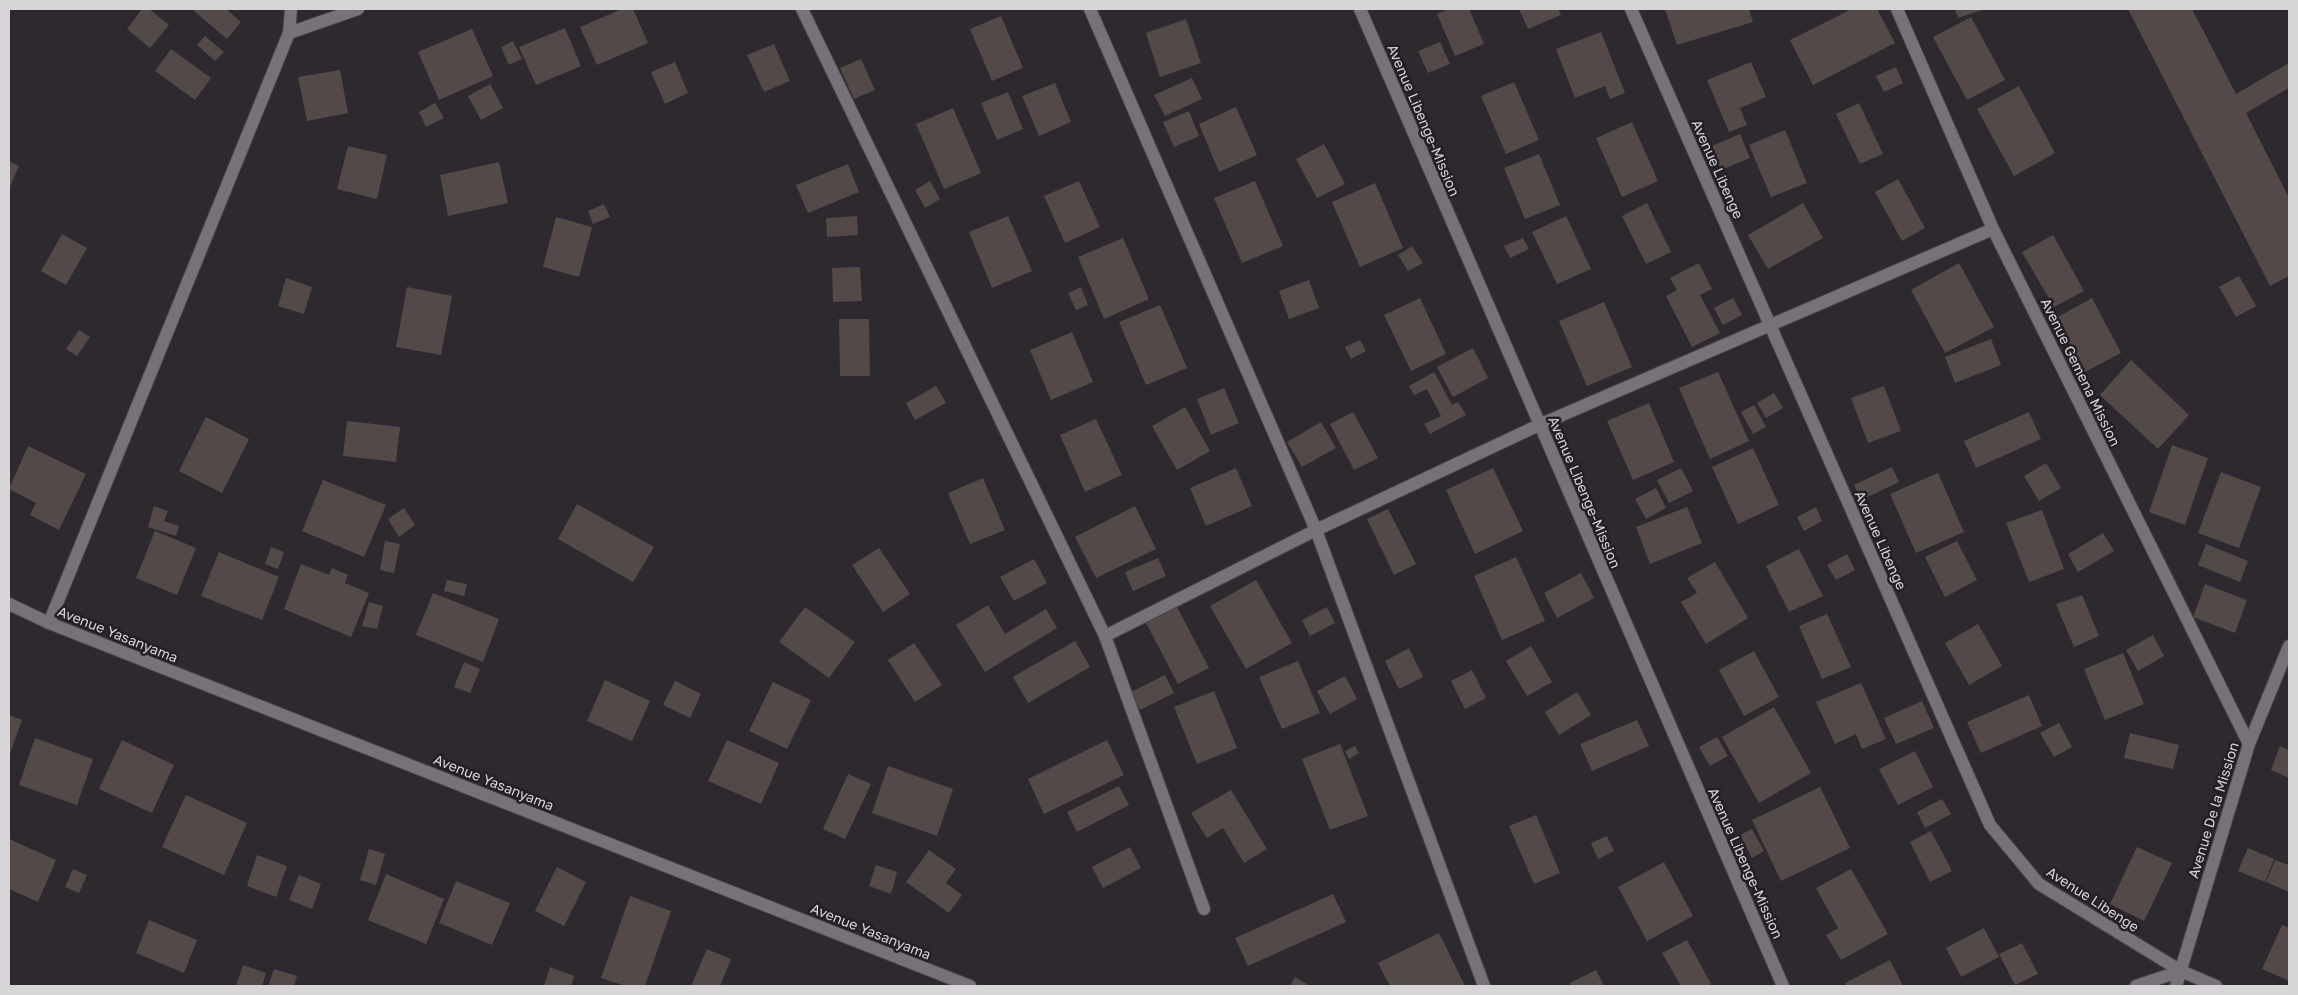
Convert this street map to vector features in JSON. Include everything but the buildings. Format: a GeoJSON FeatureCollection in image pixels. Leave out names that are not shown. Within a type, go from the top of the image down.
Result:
{"type":"FeatureCollection","features":[{"type":"Feature","properties":{"kind":"street"},"geometry":{"type":"LineString","coordinates":[[49,623],[289,33],[291,9]]}},
{"type":"Feature","properties":{"kind":"street"},"geometry":{"type":"LineString","coordinates":[[289,33],[358,9]]}},
{"type":"Feature","properties":{"kind":"street"},"geometry":{"type":"LineString","coordinates":[[802,9],[1105,636],[1204,909]]}},
{"type":"Feature","properties":{"kind":"street"},"geometry":{"type":"LineString","coordinates":[[1090,9],[1316,530],[1484,986]]}},
{"type":"Feature","properties":{"kind":"street","name":"Avenue Libenge-Mission"},"geometry":{"type":"LineString","coordinates":[[1360,9],[1783,986]]}},
{"type":"Feature","properties":{"kind":"street","name":"Avenue Libenge"},"geometry":{"type":"LineString","coordinates":[[1631,9],[1990,825],[2038,884],[2181,971],[2216,986]]}},
{"type":"Feature","properties":{"kind":"street","name":"Avenue Gemena Mission"},"geometry":{"type":"LineString","coordinates":[[1897,9],[1993,230],[2249,744]]}},
{"type":"Feature","properties":{"kind":"street"},"geometry":{"type":"LineString","coordinates":[[1105,636],[1316,530],[1539,425],[1993,230]]}},
{"type":"Feature","properties":{"kind":"street","name":"Avenue Yasanyama"},"geometry":{"type":"LineString","coordinates":[[9,604],[49,623],[970,986]]}},
{"type":"Feature","properties":{"kind":"street","name":"Avenue De la Mission"},"geometry":{"type":"LineString","coordinates":[[2176,986],[2249,744],[2289,646]]}},
{"type":"Feature","properties":{"kind":"street"},"geometry":{"type":"LineString","coordinates":[[2136,986],[2181,971]]}}]}
